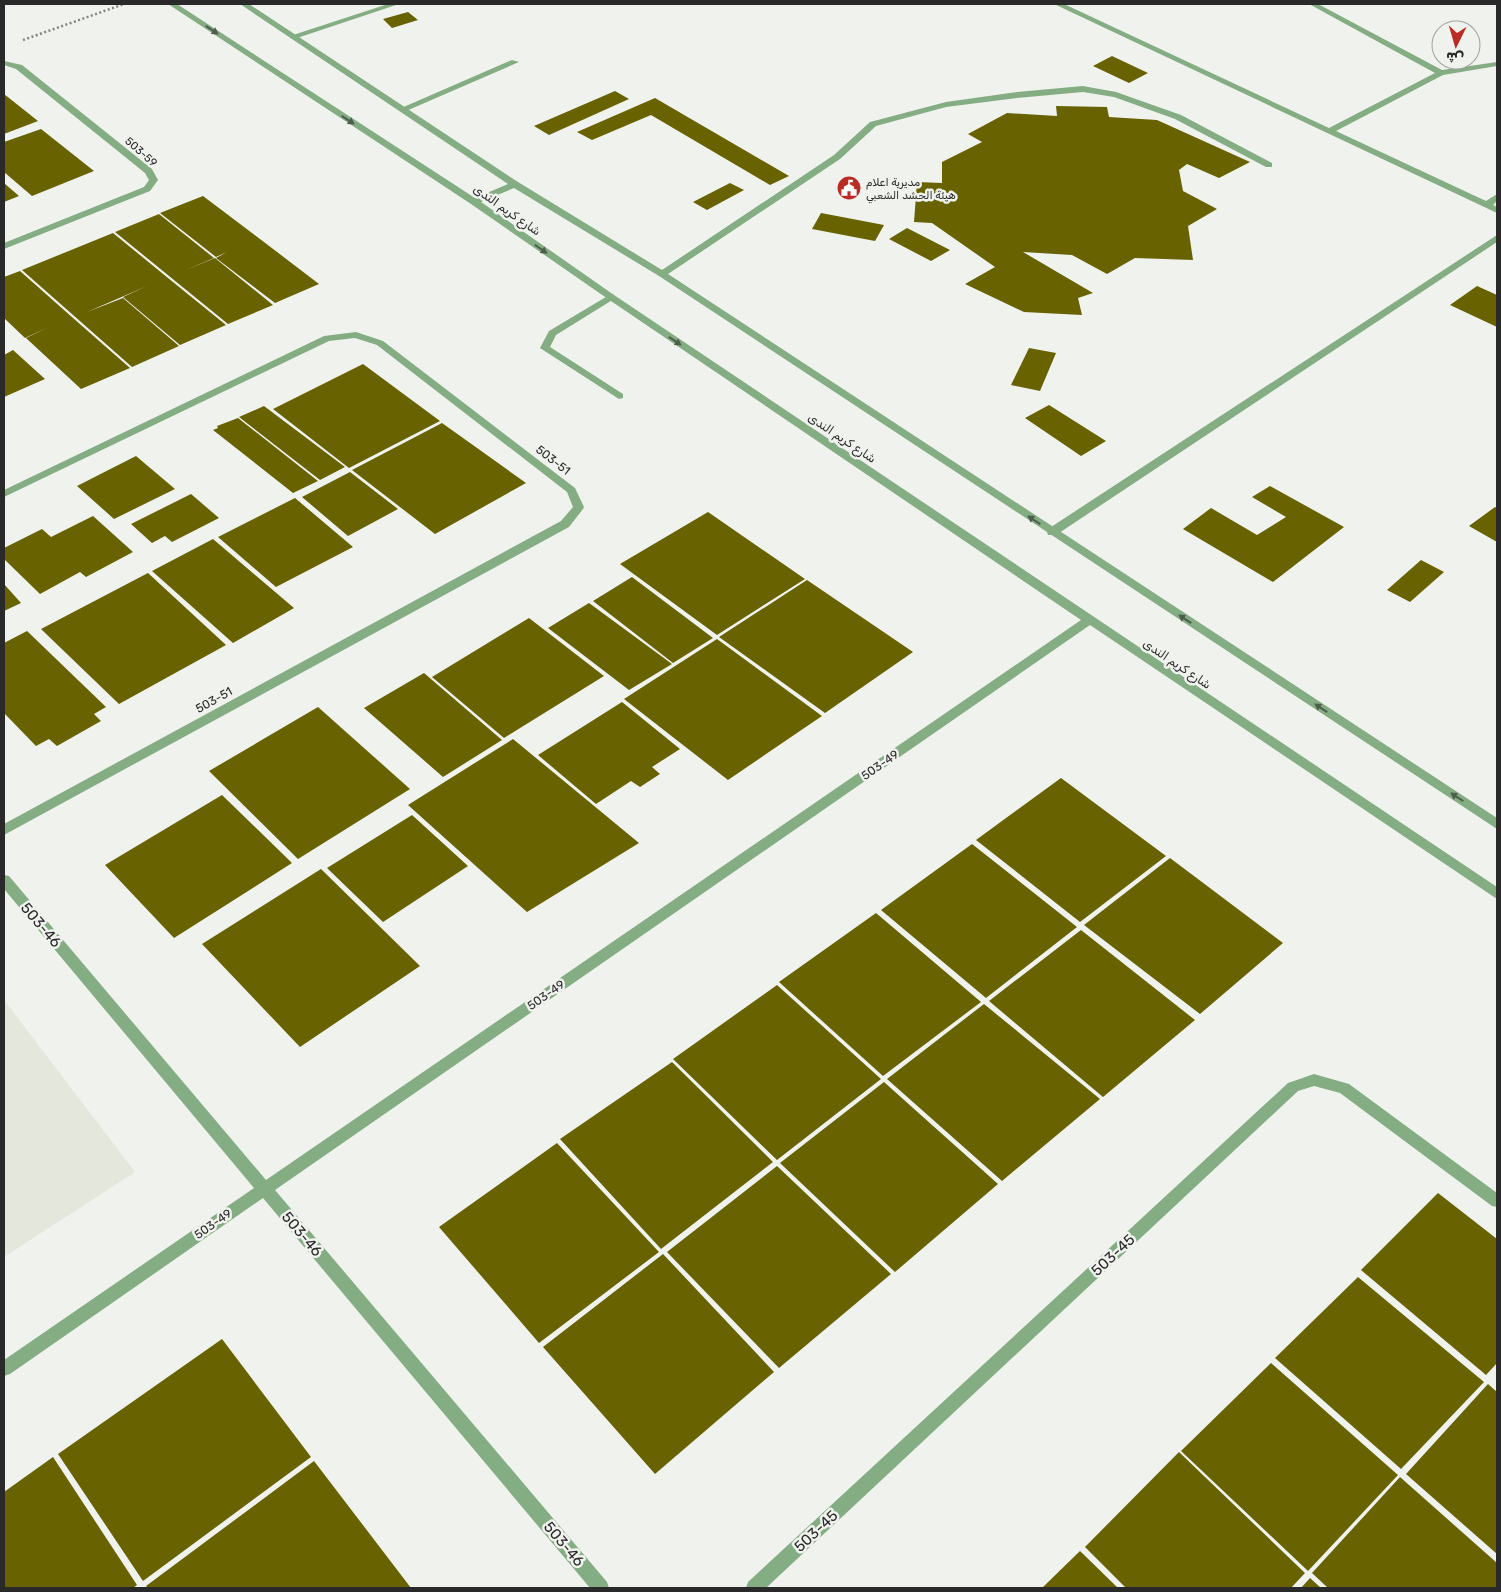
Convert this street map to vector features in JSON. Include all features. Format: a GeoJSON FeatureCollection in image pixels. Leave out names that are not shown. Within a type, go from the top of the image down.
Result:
{"type":"FeatureCollection","features":[{"type":"Feature","properties":{"kind":"street","name":"شارع كريم الندى"},"geometry":{"type":"LineString","coordinates":[[172,4],[474,202],[611,298],[1497,894]]}},
{"type":"Feature","properties":{"kind":"street","name":"شارع كريم الندى"},"geometry":{"type":"LineString","coordinates":[[244,4],[515,184],[662,274],[1497,824]]}},
{"type":"Feature","properties":{"kind":"street"},"geometry":{"type":"LineString","coordinates":[[294,36],[395,4]]}},
{"type":"Feature","properties":{"kind":"street"},"geometry":{"type":"LineString","coordinates":[[1058,4],[1497,210]]}},
{"type":"Feature","properties":{"kind":"street"},"geometry":{"type":"LineString","coordinates":[[1314,4],[1441,73]]}},
{"type":"Feature","properties":{"kind":"street"},"geometry":{"type":"LineString","coordinates":[[403,109],[515,62]]}},
{"type":"Feature","properties":{"kind":"street","name":"503-59"},"geometry":{"type":"LineString","coordinates":[[4,63],[19,67],[149,171],[154,180],[147,189],[4,246]]}},
{"type":"Feature","properties":{"kind":"street"},"geometry":{"type":"LineString","coordinates":[[1330,131],[1441,73],[1497,64]]}},
{"type":"Feature","properties":{"kind":"street"},"geometry":{"type":"LineString","coordinates":[[662,274],[836,157],[873,124],[946,105],[1017,95],[1083,89],[1091,90],[1116,95],[1178,117],[1269,165]]}},
{"type":"Feature","properties":{"kind":"street"},"geometry":{"type":"LineString","coordinates":[[474,202],[515,184]]}},
{"type":"Feature","properties":{"kind":"street"},"geometry":{"type":"LineString","coordinates":[[1487,205],[1497,197]]}},
{"type":"Feature","properties":{"kind":"street"},"geometry":{"type":"LineString","coordinates":[[1052,532],[1497,238]]}},
{"type":"Feature","properties":{"kind":"street"},"geometry":{"type":"LineString","coordinates":[[611,298],[552,333],[545,348],[619,396]]}},
{"type":"Feature","properties":{"kind":"street","name":"503-51"},"geometry":{"type":"LineString","coordinates":[[4,494],[327,338],[356,335],[380,343],[570,490],[579,507],[565,524],[4,830]]}},
{"type":"Feature","properties":{"kind":"street","name":"503-49"},"geometry":{"type":"LineString","coordinates":[[4,1369],[1089,620]]}},
{"type":"Feature","properties":{"kind":"street","name":"503-46"},"geometry":{"type":"LineString","coordinates":[[4,880],[601,1588]]}},
{"type":"Feature","properties":{"kind":"street","name":"503-45"},"geometry":{"type":"LineString","coordinates":[[754,1588],[1293,1087],[1314,1080],[1344,1088],[1497,1202]]}},
{"type":"Feature","properties":{"kind":"path"},"geometry":{"type":"LineString","coordinates":[[16,43],[124,4]]}},
{"type":"Feature","properties":{"kind":"shaded area"},"geometry":{"type":"Polygon","coordinates":[[[4,1000],[135,1172],[4,1257],[4,1000]]]}},
{"type":"Feature","properties":{"kind":"building"},"geometry":{"type":"Polygon","coordinates":[[[408,12],[418,20],[392,28],[383,19],[408,12]]]}},
{"type":"Feature","properties":{"kind":"building"},"geometry":{"type":"Polygon","coordinates":[[[1112,56],[1148,73],[1129,83],[1093,66],[1112,56]]]}},
{"type":"Feature","properties":{"kind":"building"},"geometry":{"type":"Polygon","coordinates":[[[615,91],[629,99],[549,135],[534,126],[615,91]]]}},
{"type":"Feature","properties":{"kind":"building"},"geometry":{"type":"Polygon","coordinates":[[[4,94],[38,121],[4,134],[4,94]]]}},
{"type":"Feature","properties":{"kind":"building"},"geometry":{"type":"Polygon","coordinates":[[[655,98],[789,176],[770,185],[651,115],[592,140],[577,132],[655,98]]]}},
{"type":"Feature","properties":{"kind":"building"},"geometry":{"type":"Polygon","coordinates":[[[1056,106],[1107,107],[1109,117],[1157,120],[1250,162],[1219,178],[1187,164],[1179,170],[1183,191],[1217,209],[1188,226],[1193,260],[1135,258],[1107,274],[1072,255],[1023,252],[1093,293],[1078,298],[1082,315],[1024,312],[965,284],[995,267],[932,223],[914,222],[917,182],[942,183],[942,162],[982,142],[968,134],[1007,113],[1057,116],[1056,106]]]}},
{"type":"Feature","properties":{"kind":"building"},"geometry":{"type":"Polygon","coordinates":[[[41,129],[94,171],[32,196],[4,172],[4,142],[41,129]]]}},
{"type":"Feature","properties":{"kind":"building"},"geometry":{"type":"Polygon","coordinates":[[[4,183],[19,196],[4,202],[4,183]]]}},
{"type":"Feature","properties":{"kind":"building"},"geometry":{"type":"Polygon","coordinates":[[[730,183],[744,190],[707,210],[693,202],[730,183]]]}},
{"type":"Feature","properties":{"kind":"building"},"geometry":{"type":"Polygon","coordinates":[[[203,196],[319,284],[275,303],[216,258],[227,252],[216,257],[160,213],[203,196]]]}},
{"type":"Feature","properties":{"kind":"building"},"geometry":{"type":"Polygon","coordinates":[[[821,213],[884,225],[875,241],[812,229],[821,213]]]}},
{"type":"Feature","properties":{"kind":"building"},"geometry":{"type":"Polygon","coordinates":[[[159,214],[214,258],[183,271],[215,258],[273,305],[228,324],[115,232],[159,214]]]}},
{"type":"Feature","properties":{"kind":"building"},"geometry":{"type":"Polygon","coordinates":[[[907,228],[950,250],[931,261],[889,239],[907,228]]]}},
{"type":"Feature","properties":{"kind":"building"},"geometry":{"type":"Polygon","coordinates":[[[113,233],[226,325],[180,345],[123,297],[147,286],[87,312],[123,298],[179,346],[132,367],[22,270],[113,233]]]}},
{"type":"Feature","properties":{"kind":"building"},"geometry":{"type":"Polygon","coordinates":[[[20,271],[130,368],[81,389],[26,338],[49,327],[25,338],[4,318],[4,277],[20,271]]]}},
{"type":"Feature","properties":{"kind":"building"},"geometry":{"type":"Polygon","coordinates":[[[1477,286],[1497,295],[1497,327],[1450,305],[1477,286]]]}},
{"type":"Feature","properties":{"kind":"building"},"geometry":{"type":"Polygon","coordinates":[[[1029,348],[1056,353],[1040,391],[1011,385],[1029,348]]]}},
{"type":"Feature","properties":{"kind":"building"},"geometry":{"type":"Polygon","coordinates":[[[13,350],[45,379],[4,397],[4,355],[13,350]]]}},
{"type":"Feature","properties":{"kind":"building"},"geometry":{"type":"Polygon","coordinates":[[[363,364],[440,421],[349,468],[273,409],[363,364]]]}},
{"type":"Feature","properties":{"kind":"building"},"geometry":{"type":"Polygon","coordinates":[[[1049,405],[1106,441],[1081,456],[1025,418],[1049,405]]]}},
{"type":"Feature","properties":{"kind":"building"},"geometry":{"type":"Polygon","coordinates":[[[264,406],[345,467],[320,480],[239,417],[264,406]]]}},
{"type":"Feature","properties":{"kind":"building"},"geometry":{"type":"Polygon","coordinates":[[[238,418],[318,481],[293,493],[213,430],[218,428],[217,426],[238,418]]]}},
{"type":"Feature","properties":{"kind":"building"},"geometry":{"type":"Polygon","coordinates":[[[442,423],[526,483],[435,534],[352,470],[442,423]]]}},
{"type":"Feature","properties":{"kind":"building"},"geometry":{"type":"Polygon","coordinates":[[[136,456],[175,489],[114,519],[77,486],[136,456]]]}},
{"type":"Feature","properties":{"kind":"building"},"geometry":{"type":"Polygon","coordinates":[[[350,472],[398,509],[348,536],[302,497],[350,472]]]}},
{"type":"Feature","properties":{"kind":"building"},"geometry":{"type":"Polygon","coordinates":[[[1270,486],[1344,527],[1273,582],[1183,529],[1211,508],[1257,535],[1286,517],[1252,497],[1270,486]]]}},
{"type":"Feature","properties":{"kind":"building"},"geometry":{"type":"Polygon","coordinates":[[[191,494],[219,518],[172,542],[165,536],[152,543],[131,524],[191,494]]]}},
{"type":"Feature","properties":{"kind":"building"},"geometry":{"type":"Polygon","coordinates":[[[295,498],[353,547],[276,587],[218,537],[295,498]]]}},
{"type":"Feature","properties":{"kind":"building"},"geometry":{"type":"Polygon","coordinates":[[[1495,507],[1497,508],[1497,542],[1469,526],[1495,507]]]}},
{"type":"Feature","properties":{"kind":"building"},"geometry":{"type":"Polygon","coordinates":[[[708,512],[805,579],[717,635],[620,564],[708,512]]]}},
{"type":"Feature","properties":{"kind":"building"},"geometry":{"type":"Polygon","coordinates":[[[93,516],[133,552],[86,577],[80,572],[40,594],[4,559],[4,548],[42,529],[51,537],[93,516]]]}},
{"type":"Feature","properties":{"kind":"building"},"geometry":{"type":"Polygon","coordinates":[[[213,539],[294,608],[233,643],[152,571],[213,539]]]}},
{"type":"Feature","properties":{"kind":"building"},"geometry":{"type":"Polygon","coordinates":[[[1421,560],[1444,572],[1410,602],[1387,590],[1421,560]]]}},
{"type":"Feature","properties":{"kind":"building"},"geometry":{"type":"Polygon","coordinates":[[[148,573],[226,645],[119,704],[41,629],[148,573]]]}},
{"type":"Feature","properties":{"kind":"building"},"geometry":{"type":"Polygon","coordinates":[[[632,577],[713,638],[673,663],[593,601],[632,577]]]}},
{"type":"Feature","properties":{"kind":"building"},"geometry":{"type":"Polygon","coordinates":[[[807,580],[913,652],[825,713],[719,637],[807,580]]]}},
{"type":"Feature","properties":{"kind":"building"},"geometry":{"type":"Polygon","coordinates":[[[4,584],[21,603],[4,611],[4,584]]]}},
{"type":"Feature","properties":{"kind":"building"},"geometry":{"type":"Polygon","coordinates":[[[589,603],[672,664],[629,690],[548,628],[589,603]]]}},
{"type":"Feature","properties":{"kind":"building"},"geometry":{"type":"Polygon","coordinates":[[[529,618],[604,676],[504,738],[432,677],[529,618]]]}},
{"type":"Feature","properties":{"kind":"building"},"geometry":{"type":"Polygon","coordinates":[[[27,631],[106,707],[94,714],[101,721],[57,746],[49,739],[36,746],[4,713],[4,643],[27,631]]]}},
{"type":"Feature","properties":{"kind":"building"},"geometry":{"type":"Polygon","coordinates":[[[717,639],[822,716],[728,780],[624,699],[717,639]]]}},
{"type":"Feature","properties":{"kind":"building"},"geometry":{"type":"Polygon","coordinates":[[[424,673],[502,740],[443,777],[364,708],[424,673]]]}},
{"type":"Feature","properties":{"kind":"building"},"geometry":{"type":"Polygon","coordinates":[[[622,702],[680,749],[652,767],[660,774],[640,787],[631,781],[596,804],[538,755],[622,702]]]}},
{"type":"Feature","properties":{"kind":"building"},"geometry":{"type":"Polygon","coordinates":[[[318,707],[410,789],[298,859],[209,771],[318,707]]]}},
{"type":"Feature","properties":{"kind":"building"},"geometry":{"type":"Polygon","coordinates":[[[513,739],[639,843],[527,912],[408,805],[513,739]]]}},
{"type":"Feature","properties":{"kind":"building"},"geometry":{"type":"Polygon","coordinates":[[[1061,778],[1166,856],[1080,922],[976,840],[1061,778]]]}},
{"type":"Feature","properties":{"kind":"building"},"geometry":{"type":"Polygon","coordinates":[[[222,795],[292,863],[174,938],[105,865],[222,795]]]}},
{"type":"Feature","properties":{"kind":"building"},"geometry":{"type":"Polygon","coordinates":[[[412,815],[468,866],[383,922],[327,868],[412,815]]]}},
{"type":"Feature","properties":{"kind":"building"},"geometry":{"type":"Polygon","coordinates":[[[972,844],[1077,927],[986,998],[881,910],[972,844]]]}},
{"type":"Feature","properties":{"kind":"building"},"geometry":{"type":"Polygon","coordinates":[[[1170,858],[1283,943],[1200,1014],[1084,925],[1170,858]]]}},
{"type":"Feature","properties":{"kind":"building"},"geometry":{"type":"Polygon","coordinates":[[[321,869],[420,966],[300,1047],[202,944],[321,869]]]}},
{"type":"Feature","properties":{"kind":"building"},"geometry":{"type":"Polygon","coordinates":[[[876,913],[981,1002],[883,1076],[779,982],[876,913]]]}},
{"type":"Feature","properties":{"kind":"building"},"geometry":{"type":"Polygon","coordinates":[[[1081,930],[1195,1020],[1103,1097],[989,1001],[1081,930]]]}},
{"type":"Feature","properties":{"kind":"building"},"geometry":{"type":"Polygon","coordinates":[[[777,985],[881,1079],[777,1160],[673,1059],[777,985]]]}},
{"type":"Feature","properties":{"kind":"building"},"geometry":{"type":"Polygon","coordinates":[[[984,1004],[1100,1099],[1002,1181],[887,1079],[984,1004]]]}},
{"type":"Feature","properties":{"kind":"building"},"geometry":{"type":"Polygon","coordinates":[[[672,1062],[773,1162],[661,1249],[560,1139],[672,1062]]]}},
{"type":"Feature","properties":{"kind":"building"},"geometry":{"type":"Polygon","coordinates":[[[884,1082],[998,1184],[895,1272],[780,1163],[884,1082]]]}},
{"type":"Feature","properties":{"kind":"building"},"geometry":{"type":"Polygon","coordinates":[[[557,1143],[659,1252],[539,1343],[439,1227],[557,1143]]]}},
{"type":"Feature","properties":{"kind":"building"},"geometry":{"type":"Polygon","coordinates":[[[777,1166],[891,1274],[779,1368],[667,1252],[777,1166]]]}},
{"type":"Feature","properties":{"kind":"building"},"geometry":{"type":"Polygon","coordinates":[[[1438,1193],[1497,1239],[1497,1363],[1486,1375],[1361,1270],[1438,1193]]]}},
{"type":"Feature","properties":{"kind":"building"},"geometry":{"type":"Polygon","coordinates":[[[663,1254],[774,1372],[655,1474],[543,1347],[663,1254]]]}},
{"type":"Feature","properties":{"kind":"building"},"geometry":{"type":"Polygon","coordinates":[[[1358,1277],[1484,1382],[1401,1469],[1275,1358],[1358,1277]]]}},
{"type":"Feature","properties":{"kind":"building"},"geometry":{"type":"Polygon","coordinates":[[[222,1339],[311,1457],[143,1581],[58,1454],[222,1339]]]}},
{"type":"Feature","properties":{"kind":"building"},"geometry":{"type":"Polygon","coordinates":[[[1271,1363],[1398,1475],[1308,1571],[1181,1451],[1271,1363]]]}},
{"type":"Feature","properties":{"kind":"building"},"geometry":{"type":"Polygon","coordinates":[[[1488,1384],[1497,1392],[1497,1554],[1406,1474],[1488,1384]]]}},
{"type":"Feature","properties":{"kind":"building"},"geometry":{"type":"Polygon","coordinates":[[[1179,1452],[1305,1573],[1291,1588],[1126,1588],[1085,1547],[1179,1452]]]}},
{"type":"Feature","properties":{"kind":"building"},"geometry":{"type":"Polygon","coordinates":[[[53,1457],[137,1585],[133,1588],[4,1588],[4,1492],[53,1457]]]}},
{"type":"Feature","properties":{"kind":"building"},"geometry":{"type":"Polygon","coordinates":[[[314,1461],[411,1588],[148,1588],[146,1586],[314,1461]]]}},
{"type":"Feature","properties":{"kind":"building"},"geometry":{"type":"Polygon","coordinates":[[[1400,1477],[1497,1563],[1497,1588],[1328,1588],[1312,1573],[1400,1477]]]}},
{"type":"Feature","properties":{"kind":"building"},"geometry":{"type":"Polygon","coordinates":[[[1080,1551],[1118,1588],[1042,1588],[1080,1551]]]}},
{"type":"Feature","properties":{"kind":"building"},"geometry":{"type":"Polygon","coordinates":[[[1310,1578],[1321,1588],[1301,1588],[1310,1578]]]}},
{"type":"Feature","properties":{"kind":"place","name":"مديرية اعلام هيئة الحشد الشعبي"},"geometry":{"type":"Point","coordinates":[849,188]}}]}
